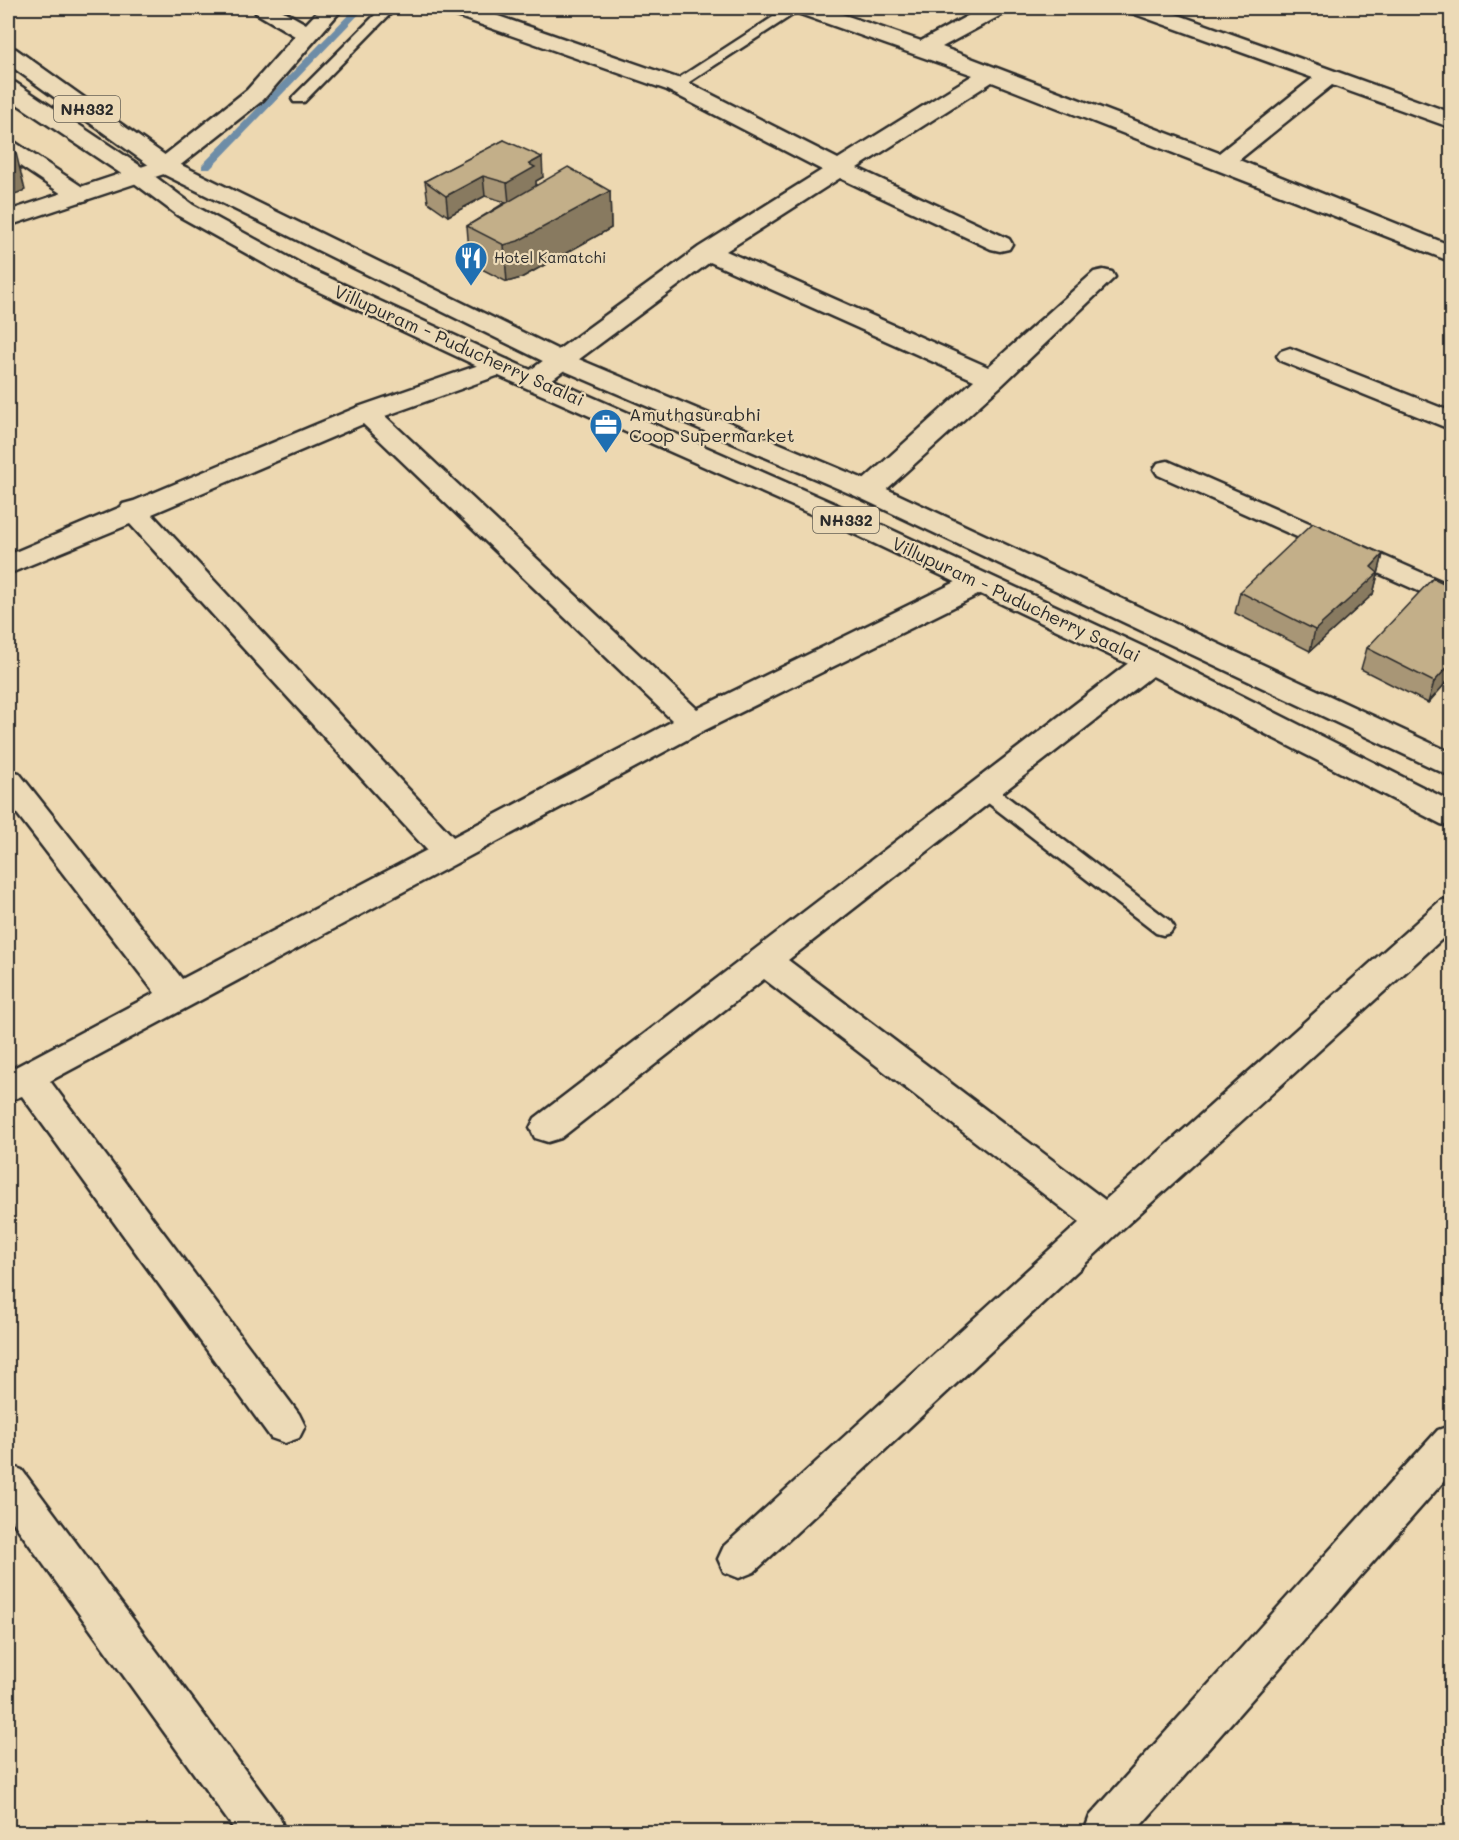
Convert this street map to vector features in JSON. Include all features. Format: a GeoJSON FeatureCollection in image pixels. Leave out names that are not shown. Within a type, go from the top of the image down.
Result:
{"type":"FeatureCollection","features":[{"type":"Feature","properties":{"kind":"main road"},"geometry":{"type":"LineString","coordinates":[[264,8],[308,34]]}},
{"type":"Feature","properties":{"kind":"main road"},"geometry":{"type":"LineString","coordinates":[[8,219],[165,166],[255,95],[332,8]]}},
{"type":"Feature","properties":{"kind":"main road"},"geometry":{"type":"LineString","coordinates":[[456,8],[675,85],[837,168],[1000,244]]}},
{"type":"Feature","properties":{"kind":"main road"},"geometry":{"type":"LineString","coordinates":[[806,8],[991,73],[1222,162],[1452,255]]}},
{"type":"Feature","properties":{"kind":"main road"},"geometry":{"type":"LineString","coordinates":[[924,48],[997,8]]}},
{"type":"Feature","properties":{"kind":"main road"},"geometry":{"type":"LineString","coordinates":[[1140,8],[1452,121]]}},
{"type":"Feature","properties":{"kind":"main road","name":"NH332"},"geometry":{"type":"LineString","coordinates":[[8,54],[165,166]]}},
{"type":"Feature","properties":{"kind":"main road"},"geometry":{"type":"LineString","coordinates":[[534,380],[708,252],[837,168],[991,73]]}},
{"type":"Feature","properties":{"kind":"main road"},"geometry":{"type":"LineString","coordinates":[[1222,162],[1330,76]]}},
{"type":"Feature","properties":{"kind":"main road","name":"Villupuram - Puducherry Saalai"},"geometry":{"type":"LineString","coordinates":[[8,88],[137,174],[185,210],[303,275],[499,366],[839,516],[1149,663],[1452,816]]}},
{"type":"Feature","properties":{"kind":"main road"},"geometry":{"type":"LineString","coordinates":[[8,148],[79,195]]}},
{"type":"Feature","properties":{"kind":"main road"},"geometry":{"type":"LineString","coordinates":[[165,166],[560,360],[868,491],[1452,766]]}},
{"type":"Feature","properties":{"kind":"main road"},"geometry":{"type":"LineString","coordinates":[[708,252],[993,379]]}},
{"type":"Feature","properties":{"kind":"main road"},"geometry":{"type":"LineString","coordinates":[[868,491],[1103,278]]}},
{"type":"Feature","properties":{"kind":"main road"},"geometry":{"type":"LineString","coordinates":[[1290,356],[1452,422]]}},
{"type":"Feature","properties":{"kind":"main road"},"geometry":{"type":"LineString","coordinates":[[8,565],[133,510],[367,413],[499,366]]}},
{"type":"Feature","properties":{"kind":"main road"},"geometry":{"type":"LineString","coordinates":[[367,413],[694,723]]}},
{"type":"Feature","properties":{"kind":"main road"},"geometry":{"type":"LineString","coordinates":[[1168,469],[1452,597]]}},
{"type":"Feature","properties":{"kind":"main road"},"geometry":{"type":"LineString","coordinates":[[133,510],[449,853]]}},
{"type":"Feature","properties":{"kind":"main road"},"geometry":{"type":"LineString","coordinates":[[285,1426],[17,1082],[694,723],[978,583]]}},
{"type":"Feature","properties":{"kind":"main road"},"geometry":{"type":"LineString","coordinates":[[548,1128],[1149,663]]}},
{"type":"Feature","properties":{"kind":"main road"},"geometry":{"type":"LineString","coordinates":[[8,781],[177,998]]}},
{"type":"Feature","properties":{"kind":"main road"},"geometry":{"type":"LineString","coordinates":[[739,1559],[1106,1221],[1452,910]]}},
{"type":"Feature","properties":{"kind":"main road"},"geometry":{"type":"LineString","coordinates":[[765,961],[1106,1221]]}},
{"type":"Feature","properties":{"kind":"main road"},"geometry":{"type":"LineString","coordinates":[[1106,1833],[1452,1443]]}},
{"type":"Feature","properties":{"kind":"main road"},"geometry":{"type":"LineString","coordinates":[[8,1483],[263,1833]]}},
{"type":"Feature","properties":{"kind":"lane"},"geometry":{"type":"LineString","coordinates":[[298,99],[389,8]]}},
{"type":"Feature","properties":{"kind":"lane"},"geometry":{"type":"LineString","coordinates":[[675,85],[796,8]]}},
{"type":"Feature","properties":{"kind":"lane"},"geometry":{"type":"LineString","coordinates":[[986,791],[1163,927]]}},
{"type":"Feature","properties":{"kind":"building"},"geometry":{"type":"Polygon","coordinates":[[[504,140],[542,157],[529,164],[535,167],[507,183],[483,176],[446,196],[425,181],[504,140]]]}},
{"type":"Feature","properties":{"kind":"building"},"geometry":{"type":"Polygon","coordinates":[[[8,147],[16,153],[8,156],[8,147]]]}},
{"type":"Feature","properties":{"kind":"building"},"geometry":{"type":"Polygon","coordinates":[[[568,167],[610,191],[518,241],[504,245],[467,226],[568,167]]]}},
{"type":"Feature","properties":{"kind":"building"},"geometry":{"type":"Polygon","coordinates":[[[1313,523],[1383,554],[1371,567],[1378,573],[1315,630],[1240,592],[1313,523]]]}},
{"type":"Feature","properties":{"kind":"building"},"geometry":{"type":"Polygon","coordinates":[[[1433,578],[1452,587],[1452,662],[1434,682],[1367,648],[1433,578]]]}},
{"type":"Feature","properties":{"kind":"waterway"},"geometry":{"type":"LineString","coordinates":[[206,167],[360,8]]}},
{"type":"Feature","properties":{"kind":"place","name":"Hotel Kamatchi"},"geometry":{"type":"Point","coordinates":[471,287]}},
{"type":"Feature","properties":{"kind":"place","name":"Amuthasurabhi Coop Supermarket"},"geometry":{"type":"Point","coordinates":[606,454]}}]}
